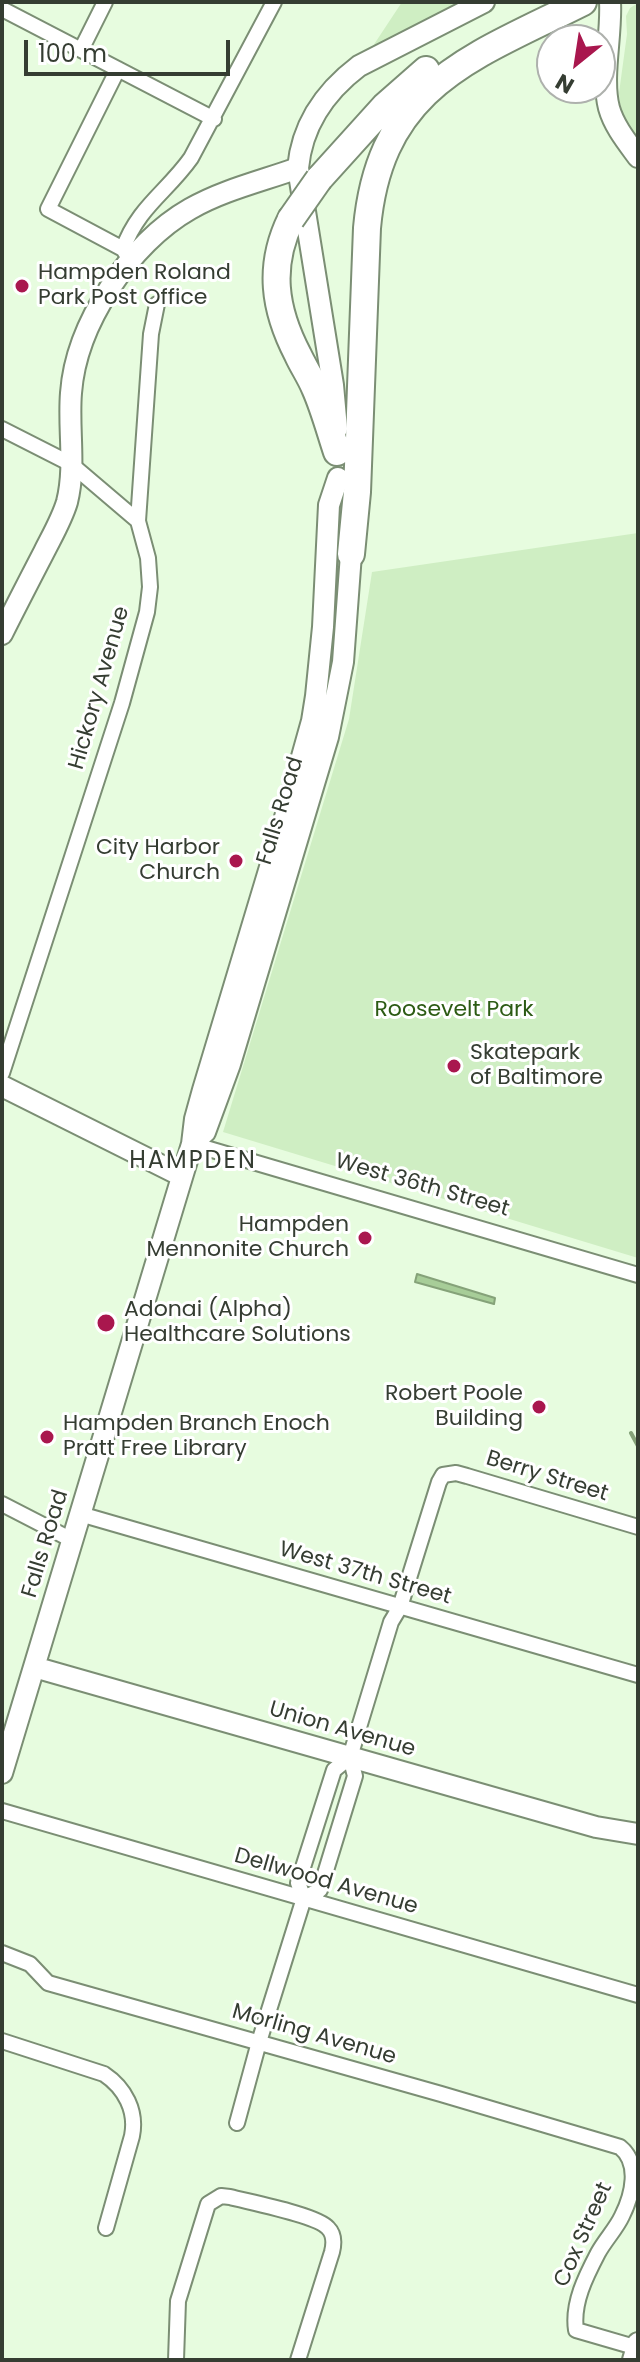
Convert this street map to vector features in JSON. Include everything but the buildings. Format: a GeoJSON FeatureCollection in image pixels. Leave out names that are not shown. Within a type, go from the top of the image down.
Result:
{"type":"FeatureCollection","features":[{"type":"Feature","properties":{"kind":"highway"},"geometry":{"type":"LineString","coordinates":[[338,465],[315,388],[291,340],[279,305],[275,271],[282,237],[308,174],[425,71],[460,48],[547,2]]}},
{"type":"Feature","properties":{"kind":"highway"},"geometry":{"type":"LineString","coordinates":[[351,554],[357,492],[369,201],[384,154],[416,101],[450,71],[583,2]]}},
{"type":"Feature","properties":{"kind":"main road","name":"Falls Road"},"geometry":{"type":"LineString","coordinates":[[192,1144],[205,1132],[230,1064],[328,737],[343,662],[351,554],[347,507],[338,465],[333,385],[308,174],[300,150],[306,131],[342,78],[359,66],[484,2]]}},
{"type":"Feature","properties":{"kind":"main road"},"geometry":{"type":"LineString","coordinates":[[610,2],[609,107],[617,127],[638,157]]}},
{"type":"Feature","properties":{"kind":"main road"},"geometry":{"type":"LineString","coordinates":[[2,634],[66,507],[75,362],[85,333],[127,255],[187,211],[210,199],[308,174]]}},
{"type":"Feature","properties":{"kind":"main road","name":"Falls Road"},"geometry":{"type":"LineString","coordinates":[[2,1773],[192,1144],[203,1090],[312,721],[323,627],[329,505],[338,465]]}},
{"type":"Feature","properties":{"kind":"main road"},"geometry":{"type":"LineString","coordinates":[[2,1086],[182,1176]]}},
{"type":"Feature","properties":{"kind":"main road","name":"Union Avenue"},"geometry":{"type":"LineString","coordinates":[[34,1667],[596,1827],[638,1834]]}},
{"type":"Feature","properties":{"kind":"street"},"geometry":{"type":"LineString","coordinates":[[81,50],[105,2]]}},
{"type":"Feature","properties":{"kind":"street"},"geometry":{"type":"LineString","coordinates":[[118,69],[48,209],[127,255],[136,219],[180,174],[214,119],[274,2]]}},
{"type":"Feature","properties":{"kind":"street"},"geometry":{"type":"LineString","coordinates":[[2,9],[214,119]]}},
{"type":"Feature","properties":{"kind":"street","name":"Hickory Avenue"},"geometry":{"type":"LineString","coordinates":[[2,1073],[143,632],[150,587],[148,558],[138,521],[151,334],[157,304]]}},
{"type":"Feature","properties":{"kind":"street"},"geometry":{"type":"LineString","coordinates":[[2,429],[71,464],[138,521]]}},
{"type":"Feature","properties":{"kind":"street","name":"West 36th Street"},"geometry":{"type":"LineString","coordinates":[[192,1144],[638,1275]]}},
{"type":"Feature","properties":{"kind":"street","name":"Berry Street"},"geometry":{"type":"LineString","coordinates":[[400,1607],[443,1475],[456,1473],[638,1527]]}},
{"type":"Feature","properties":{"kind":"street"},"geometry":{"type":"LineString","coordinates":[[2,1504],[72,1540]]}},
{"type":"Feature","properties":{"kind":"street","name":"West 37th Street"},"geometry":{"type":"LineString","coordinates":[[80,1514],[638,1675]]}},
{"type":"Feature","properties":{"kind":"street"},"geometry":{"type":"LineString","coordinates":[[304,1898],[320,1890],[355,1776],[350,1757],[391,1622],[400,1607]]}},
{"type":"Feature","properties":{"kind":"street"},"geometry":{"type":"LineString","coordinates":[[237,2123],[304,1898],[298,1883],[334,1770],[350,1757]]}},
{"type":"Feature","properties":{"kind":"street","name":"Dellwood Avenue"},"geometry":{"type":"LineString","coordinates":[[2,1811],[638,1995]]}},
{"type":"Feature","properties":{"kind":"street","name":"Morling Avenue"},"geometry":{"type":"LineString","coordinates":[[2,1953],[30,1964],[48,1983],[620,2147]]}},
{"type":"Feature","properties":{"kind":"street"},"geometry":{"type":"LineString","coordinates":[[2,2041],[104,2074],[117,2083],[129,2103],[134,2125],[106,2228]]}},
{"type":"Feature","properties":{"kind":"street","name":"Cox Street"},"geometry":{"type":"LineString","coordinates":[[620,2147],[634,2164],[630,2190],[624,2213],[600,2250],[583,2285],[575,2321],[576,2330],[636,2350]]}},
{"type":"Feature","properties":{"kind":"street"},"geometry":{"type":"LineString","coordinates":[[176,2360],[176,2313],[181,2288],[208,2204],[221,2196],[313,2219],[329,2228],[333,2236],[332,2252],[298,2360]]}},
{"type":"Feature","properties":{"kind":"green space"},"geometry":{"type":"Polygon","coordinates":[[[402,2],[458,2],[371,49],[402,2]]]}},
{"type":"Feature","properties":{"kind":"green space"},"geometry":{"type":"Polygon","coordinates":[[[638,3],[638,149],[621,113],[619,93],[627,34],[626,16],[630,8],[638,3]]]}},
{"type":"Feature","properties":{"kind":"green space","name":"Roosevelt Park"},"geometry":{"type":"Polygon","coordinates":[[[638,533],[638,1258],[223,1132],[349,719],[372,572],[638,533]]]}},
{"type":"Feature","properties":{"kind":"shaded area"},"geometry":{"type":"Polygon","coordinates":[[[417,1274],[495,1298],[494,1304],[415,1282],[417,1274]]]}},
{"type":"Feature","properties":{"kind":"waterway"},"geometry":{"type":"LineString","coordinates":[[631,1433],[638,1446]]}},
{"type":"Feature","properties":{"kind":"place","name":"Hampden Roland Park Post Office"},"geometry":{"type":"Point","coordinates":[22,286]}},
{"type":"Feature","properties":{"kind":"place","name":"City Harbor Church"},"geometry":{"type":"Point","coordinates":[236,861]}},
{"type":"Feature","properties":{"kind":"place","name":"Skatepark of Baltimore"},"geometry":{"type":"Point","coordinates":[454,1066]}},
{"type":"Feature","properties":{"kind":"place","name":"Hampden Mennonite Church"},"geometry":{"type":"Point","coordinates":[365,1238]}},
{"type":"Feature","properties":{"kind":"place","name":"Adonai (Alpha) Healthcare Solutions"},"geometry":{"type":"Point","coordinates":[106,1323]}},
{"type":"Feature","properties":{"kind":"place","name":"Robert Poole Building"},"geometry":{"type":"Point","coordinates":[539,1407]}},
{"type":"Feature","properties":{"kind":"place","name":"Hampden Branch Enoch Pratt Free Library"},"geometry":{"type":"Point","coordinates":[47,1437]}},
{"type":"Feature","properties":{"kind":"district","name":"HAMPDEN"},"geometry":{"type":"Point","coordinates":[193,1162]}}]}
